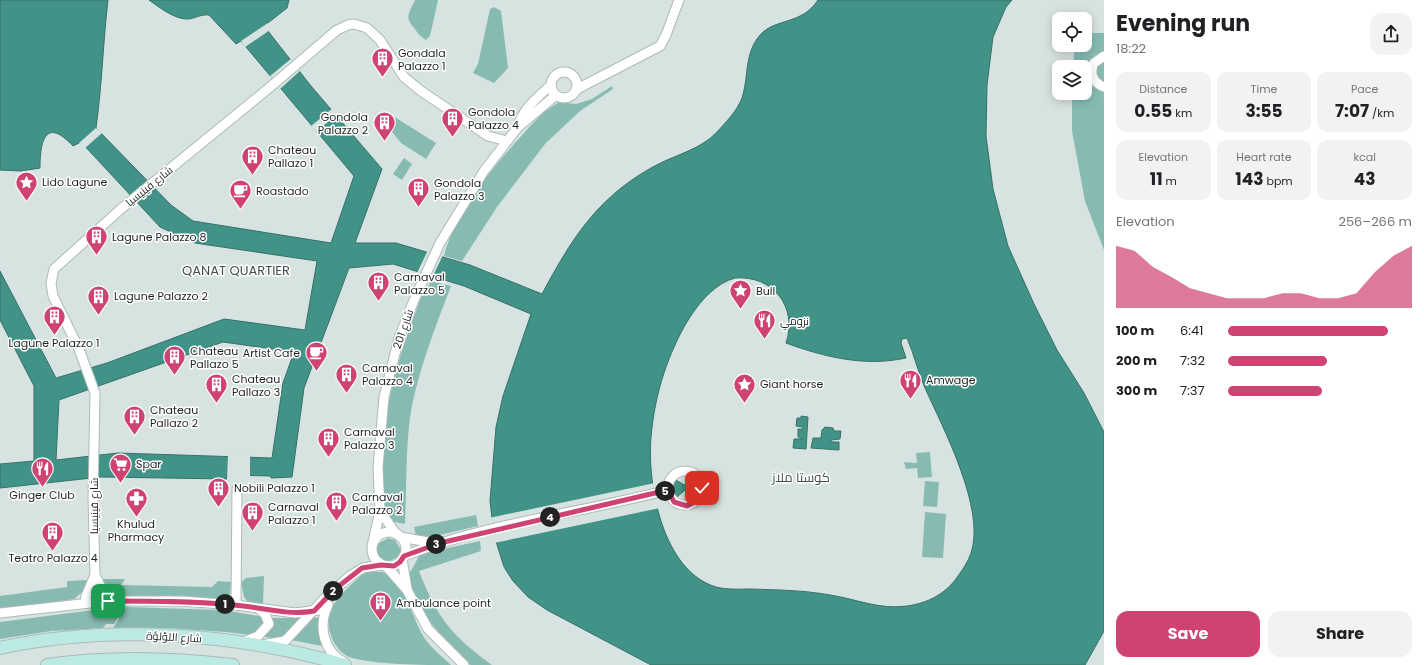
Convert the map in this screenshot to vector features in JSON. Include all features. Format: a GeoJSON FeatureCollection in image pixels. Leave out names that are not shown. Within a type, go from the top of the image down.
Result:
{"type":"FeatureCollection","features":[{"type":"Feature","properties":{"kind":"main road","name":"شارع اللؤلؤة"},"geometry":{"type":"LineString","coordinates":[[0,648],[74,637],[168,636],[235,642],[297,652],[345,665]]}},
{"type":"Feature","properties":{"kind":"main road"},"geometry":{"type":"LineString","coordinates":[[46,665],[106,660],[140,660],[233,665]]}},
{"type":"Feature","properties":{"kind":"street"},"geometry":{"type":"LineString","coordinates":[[596,79],[574,77],[566,72],[559,73],[553,78],[551,85],[556,95],[567,98],[574,94],[577,89],[660,46],[666,35],[679,0]]}},
{"type":"Feature","properties":{"kind":"street","name":"شارع فينيسيا"},"geometry":{"type":"LineString","coordinates":[[85,602],[86,596],[95,576],[93,498],[95,398],[90,377],[79,349],[53,296],[51,276],[54,269],[64,258],[122,208],[338,30],[348,25],[354,24],[367,28],[380,40],[404,77],[422,91],[488,136],[507,141]]}},
{"type":"Feature","properties":{"kind":"street"},"geometry":{"type":"LineString","coordinates":[[1103,88],[1092,77],[1092,68],[1098,59],[1104,56]]}},
{"type":"Feature","properties":{"kind":"street"},"geometry":{"type":"LineString","coordinates":[[574,77],[577,82],[577,89]]}},
{"type":"Feature","properties":{"kind":"street","name":"شارع 201"},"geometry":{"type":"LineString","coordinates":[[518,127],[524,113],[551,85]]}},
{"type":"Feature","properties":{"kind":"street","name":"شارع 201"},"geometry":{"type":"LineString","coordinates":[[235,642],[268,644],[285,641],[335,589],[362,568],[372,546],[380,511],[378,467],[384,397],[399,338],[419,286],[440,244],[484,171],[518,127],[556,95]]}},
{"type":"Feature","properties":{"kind":"street","name":"شارع فينيسيا"},"geometry":{"type":"LineString","coordinates":[[488,136],[498,153]]}},
{"type":"Feature","properties":{"kind":"street"},"geometry":{"type":"LineString","coordinates":[[236,605],[237,489]]}},
{"type":"Feature","properties":{"kind":"street"},"geometry":{"type":"LineString","coordinates":[[384,566],[397,564],[403,558],[440,543],[668,490]]}},
{"type":"Feature","properties":{"kind":"street"},"geometry":{"type":"LineString","coordinates":[[380,511],[405,546],[403,558],[407,590]]}},
{"type":"Feature","properties":{"kind":"street"},"geometry":{"type":"LineString","coordinates":[[440,543],[427,543],[385,532],[380,534],[372,546],[374,559],[384,566],[407,590],[428,629],[464,665]]}},
{"type":"Feature","properties":{"kind":"street","name":"شارع 201"},"geometry":{"type":"LineString","coordinates":[[362,568],[384,566]]}},
{"type":"Feature","properties":{"kind":"street","name":"شارع فينيسيا"},"geometry":{"type":"LineString","coordinates":[[95,576],[108,601]]}},
{"type":"Feature","properties":{"kind":"street","name":"شارع 201"},"geometry":{"type":"LineString","coordinates":[[335,589],[326,609],[324,639],[336,657],[350,665]]}},
{"type":"Feature","properties":{"kind":"street"},"geometry":{"type":"LineString","coordinates":[[0,613],[85,602],[108,601],[182,601],[236,605],[295,614],[326,609]]}},
{"type":"Feature","properties":{"kind":"street"},"geometry":{"type":"LineString","coordinates":[[235,642],[253,640],[266,628],[269,621],[266,614],[258,608]]}},
{"type":"Feature","properties":{"kind":"shaded area"},"geometry":{"type":"Polygon","coordinates":[[[0,0],[108,0],[96,128],[171,205],[193,221],[331,243],[354,176],[241,41],[236,44],[209,15],[203,15],[190,19],[177,17],[149,0],[289,0],[287,8],[264,26],[311,86],[382,169],[355,243],[396,243],[470,265],[542,294],[575,239],[600,207],[632,180],[651,168],[702,144],[717,132],[728,120],[742,98],[751,50],[760,35],[766,30],[804,14],[812,8],[818,0],[1012,0],[1006,7],[993,37],[987,85],[986,136],[993,189],[1008,246],[1034,304],[1057,350],[1084,393],[1104,432],[1104,631],[1085,665],[651,665],[547,610],[528,597],[513,581],[504,567],[494,535],[490,501],[496,427],[503,396],[531,314],[464,286],[393,264],[349,268],[304,388],[292,477],[271,478],[271,476],[227,475],[227,479],[101,477],[0,488],[0,464],[34,461],[34,386],[0,320],[0,271],[56,378],[107,363],[224,319],[305,330],[317,261],[195,243],[160,227],[81,142],[73,146],[64,137],[56,133],[50,133],[46,136],[43,142],[40,168],[21,171],[0,170],[0,0]],[[735,278],[710,292],[690,317],[675,346],[659,389],[654,413],[650,457],[656,502],[662,524],[671,545],[683,564],[698,578],[716,587],[725,589],[780,590],[820,593],[887,607],[915,605],[936,597],[953,582],[964,568],[970,556],[974,535],[973,514],[968,492],[960,469],[923,382],[907,338],[902,339],[901,343],[906,358],[891,361],[860,361],[845,359],[815,353],[800,348],[786,343],[789,330],[788,317],[785,306],[779,296],[771,288],[761,282],[749,278],[735,278]],[[223,342],[59,400],[56,460],[118,453],[272,458],[283,383],[294,352],[223,342]]]}},
{"type":"Feature","properties":{"kind":"shaded area"},"geometry":{"type":"Polygon","coordinates":[[[415,0],[438,0],[430,36],[426,40],[417,32],[409,18],[409,12],[415,0]]]}},
{"type":"Feature","properties":{"kind":"shaded area"},"geometry":{"type":"Polygon","coordinates":[[[494,7],[501,11],[508,68],[494,83],[473,73],[478,64],[490,9],[494,7]]]}},
{"type":"Feature","properties":{"kind":"shaded area"},"geometry":{"type":"Polygon","coordinates":[[[1092,33],[1104,33],[1104,250],[1085,201],[1072,131],[1072,100],[1092,100],[1092,60],[1074,60],[1074,53],[1092,52],[1092,33]]]}},
{"type":"Feature","properties":{"kind":"shaded area"},"geometry":{"type":"Polygon","coordinates":[[[612,86],[613,89],[580,111],[545,144],[497,207],[462,261],[444,256],[450,237],[469,202],[493,168],[533,123],[544,112],[559,102],[576,104],[592,99],[612,86]]]}},
{"type":"Feature","properties":{"kind":"shaded area"},"geometry":{"type":"Polygon","coordinates":[[[393,116],[436,143],[426,159],[401,143],[385,123],[393,116]]]}},
{"type":"Feature","properties":{"kind":"shaded area"},"geometry":{"type":"Polygon","coordinates":[[[404,158],[412,164],[402,180],[393,174],[404,158]]]}},
{"type":"Feature","properties":{"kind":"shaded area"},"geometry":{"type":"Polygon","coordinates":[[[431,281],[451,286],[424,360],[412,405],[407,449],[405,524],[389,521],[383,510],[381,477],[384,430],[399,360],[414,315],[423,293],[425,293],[431,281]]]}},
{"type":"Feature","properties":{"kind":"shaded area"},"geometry":{"type":"Polygon","coordinates":[[[801,416],[808,417],[806,449],[793,448],[794,439],[803,439],[798,437],[798,429],[802,429],[803,427],[796,426],[797,418],[801,418],[801,416]]]}},
{"type":"Feature","properties":{"kind":"shaded area"},"geometry":{"type":"Polygon","coordinates":[[[825,427],[833,428],[834,431],[841,431],[840,439],[831,440],[832,442],[839,442],[839,450],[811,448],[813,438],[821,438],[822,430],[825,427]]]}},
{"type":"Feature","properties":{"kind":"shaded area"},"geometry":{"type":"Polygon","coordinates":[[[930,452],[932,477],[918,478],[917,468],[906,469],[904,462],[917,463],[916,453],[930,452]]]}},
{"type":"Feature","properties":{"kind":"shaded area"},"geometry":{"type":"Polygon","coordinates":[[[676,480],[686,486],[695,481],[697,490],[693,498],[685,490],[677,497],[673,489],[676,480]]]}},
{"type":"Feature","properties":{"kind":"shaded area"},"geometry":{"type":"Polygon","coordinates":[[[925,481],[939,482],[937,507],[923,506],[925,481]]]}},
{"type":"Feature","properties":{"kind":"shaded area"},"geometry":{"type":"Polygon","coordinates":[[[925,512],[946,514],[943,558],[922,557],[925,512]]]}},
{"type":"Feature","properties":{"kind":"shaded area"},"geometry":{"type":"Polygon","coordinates":[[[476,515],[478,526],[431,537],[416,536],[414,527],[476,515]]]}},
{"type":"Feature","properties":{"kind":"shaded area"},"geometry":{"type":"Polygon","coordinates":[[[388,538],[395,540],[401,550],[398,557],[388,562],[382,560],[378,556],[377,550],[378,544],[388,538]]]}},
{"type":"Feature","properties":{"kind":"shaded area"},"geometry":{"type":"Polygon","coordinates":[[[480,541],[481,551],[419,571],[432,601],[447,625],[466,645],[492,665],[471,665],[466,662],[439,633],[425,614],[414,594],[408,571],[411,571],[420,554],[480,541]]]}},
{"type":"Feature","properties":{"kind":"shaded area"},"geometry":{"type":"Polygon","coordinates":[[[383,572],[392,578],[404,594],[425,639],[451,665],[373,662],[349,657],[339,650],[330,633],[328,619],[331,609],[350,585],[365,573],[383,572]]]}},
{"type":"Feature","properties":{"kind":"shaded area"},"geometry":{"type":"Polygon","coordinates":[[[264,576],[263,604],[248,602],[244,597],[241,582],[246,578],[264,576]]]}},
{"type":"Feature","properties":{"kind":"shaded area"},"geometry":{"type":"Polygon","coordinates":[[[100,579],[125,579],[121,585],[212,587],[218,581],[231,582],[230,594],[224,600],[116,597],[106,592],[100,579]]]}},
{"type":"Feature","properties":{"kind":"shaded area"},"geometry":{"type":"Polygon","coordinates":[[[89,580],[88,587],[74,599],[0,611],[0,596],[67,587],[67,581],[89,580]]]}},
{"type":"Feature","properties":{"kind":"shaded area"},"geometry":{"type":"Polygon","coordinates":[[[126,607],[222,610],[271,618],[301,618],[281,639],[226,632],[168,628],[113,628],[126,607]]]}},
{"type":"Feature","properties":{"kind":"shaded area"},"geometry":{"type":"Polygon","coordinates":[[[123,609],[114,624],[106,624],[103,628],[51,631],[0,639],[0,622],[86,611],[123,609]]]}},
{"type":"Feature","properties":{"kind":"shaded area"},"geometry":{"type":"Polygon","coordinates":[[[311,617],[320,618],[322,646],[291,640],[311,617]]]}},
{"type":"Feature","properties":{"kind":"pier"},"geometry":{"type":"Polygon","coordinates":[[[268,23],[267,26],[270,30],[245,47],[241,41],[268,23]]]}},
{"type":"Feature","properties":{"kind":"pier"},"geometry":{"type":"Polygon","coordinates":[[[292,58],[301,70],[280,89],[270,76],[292,58]]]}},
{"type":"Feature","properties":{"kind":"pier"},"geometry":{"type":"Polygon","coordinates":[[[333,108],[337,114],[316,132],[311,126],[333,108]]]}},
{"type":"Feature","properties":{"kind":"pier"},"geometry":{"type":"Polygon","coordinates":[[[96,128],[102,133],[84,149],[79,143],[96,128]]]}},
{"type":"Feature","properties":{"kind":"pier"},"geometry":{"type":"Polygon","coordinates":[[[428,250],[443,255],[432,278],[417,273],[428,250]]]}},
{"type":"Feature","properties":{"kind":"pier"},"geometry":{"type":"Polygon","coordinates":[[[228,455],[250,456],[250,477],[229,477],[227,481],[228,455]]]}},
{"type":"Feature","properties":{"kind":"pier"},"geometry":{"type":"Polygon","coordinates":[[[655,483],[660,508],[494,543],[489,518],[655,483]]]}},
{"type":"Feature","properties":{"kind":"place","name":"Gondala Palazzo 1"},"geometry":{"type":"Point","coordinates":[383,78]}},
{"type":"Feature","properties":{"kind":"place","name":"Gondola Palazzo 4"},"geometry":{"type":"Point","coordinates":[453,138]}},
{"type":"Feature","properties":{"kind":"place","name":"Gondola Palazzo 2"},"geometry":{"type":"Point","coordinates":[384,142]}},
{"type":"Feature","properties":{"kind":"place","name":"Chateau Pallazo 1"},"geometry":{"type":"Point","coordinates":[253,176]}},
{"type":"Feature","properties":{"kind":"place","name":"Lido Lagune"},"geometry":{"type":"Point","coordinates":[26,202]}},
{"type":"Feature","properties":{"kind":"place","name":"Gondola Palazzo 3"},"geometry":{"type":"Point","coordinates":[419,208]}},
{"type":"Feature","properties":{"kind":"place","name":"Roastado"},"geometry":{"type":"Point","coordinates":[240,210]}},
{"type":"Feature","properties":{"kind":"place","name":"Lagune Palazzo 8"},"geometry":{"type":"Point","coordinates":[97,256]}},
{"type":"Feature","properties":{"kind":"place","name":"Carnaval Palazzo 5"},"geometry":{"type":"Point","coordinates":[378,302]}},
{"type":"Feature","properties":{"kind":"place","name":"Bull"},"geometry":{"type":"Point","coordinates":[741,310]}},
{"type":"Feature","properties":{"kind":"place","name":"Lagune Palazzo 2"},"geometry":{"type":"Point","coordinates":[99,316]}},
{"type":"Feature","properties":{"kind":"place","name":"Lagune Palazzo 1"},"geometry":{"type":"Point","coordinates":[54,336]}},
{"type":"Feature","properties":{"kind":"place","name":"نزومي"},"geometry":{"type":"Point","coordinates":[764,340]}},
{"type":"Feature","properties":{"kind":"place","name":"Artist Cafe"},"geometry":{"type":"Point","coordinates":[316,372]}},
{"type":"Feature","properties":{"kind":"place","name":"Chateau Pallazo 5"},"geometry":{"type":"Point","coordinates":[174,376]}},
{"type":"Feature","properties":{"kind":"place","name":"Carnaval Palazzo 4"},"geometry":{"type":"Point","coordinates":[346,394]}},
{"type":"Feature","properties":{"kind":"place","name":"Amwage"},"geometry":{"type":"Point","coordinates":[910,400]}},
{"type":"Feature","properties":{"kind":"place","name":"Chateau Pallazo 3"},"geometry":{"type":"Point","coordinates":[216,404]}},
{"type":"Feature","properties":{"kind":"place","name":"Giant horse"},"geometry":{"type":"Point","coordinates":[744,404]}},
{"type":"Feature","properties":{"kind":"place","name":"Chateau Pallazo 2"},"geometry":{"type":"Point","coordinates":[134,436]}},
{"type":"Feature","properties":{"kind":"place","name":"Carnaval Palazzo 3"},"geometry":{"type":"Point","coordinates":[328,458]}},
{"type":"Feature","properties":{"kind":"place","name":"Spar"},"geometry":{"type":"Point","coordinates":[121,484]}},
{"type":"Feature","properties":{"kind":"place","name":"Ginger Club"},"geometry":{"type":"Point","coordinates":[42,488]}},
{"type":"Feature","properties":{"kind":"place","name":"Nobili Palazzo 1"},"geometry":{"type":"Point","coordinates":[218,508]}},
{"type":"Feature","properties":{"kind":"place","name":"Khulud Pharmacy"},"geometry":{"type":"Point","coordinates":[136,518]}},
{"type":"Feature","properties":{"kind":"place","name":"Carnaval Palazzo 2"},"geometry":{"type":"Point","coordinates":[337,522]}},
{"type":"Feature","properties":{"kind":"place","name":"Carnaval Palazzo 1"},"geometry":{"type":"Point","coordinates":[252,532]}},
{"type":"Feature","properties":{"kind":"place","name":"Teatro Palazzo 4"},"geometry":{"type":"Point","coordinates":[53,552]}},
{"type":"Feature","properties":{"kind":"place","name":"Ambulance point"},"geometry":{"type":"Point","coordinates":[381,622]}},
{"type":"Feature","properties":{"kind":"district","name":"QANAT QUARTIER"},"geometry":{"type":"Point","coordinates":[236,270]}},
{"type":"Feature","properties":{"kind":"district","name":"كوستا ملاز"},"geometry":{"type":"Point","coordinates":[801,477]}},
{"type":"Feature","properties":{"kind":"route"},"geometry":{"type":"LineString","coordinates":[[108,601],[182,601],[236,605],[295,614],[304,613],[314,611],[335,589],[362,568],[381,565],[394,566],[400,562],[404,556],[427,547],[489,530],[668,490],[669,495],[674,502],[682,506],[687,506],[700,498],[702,488]]}}]}
